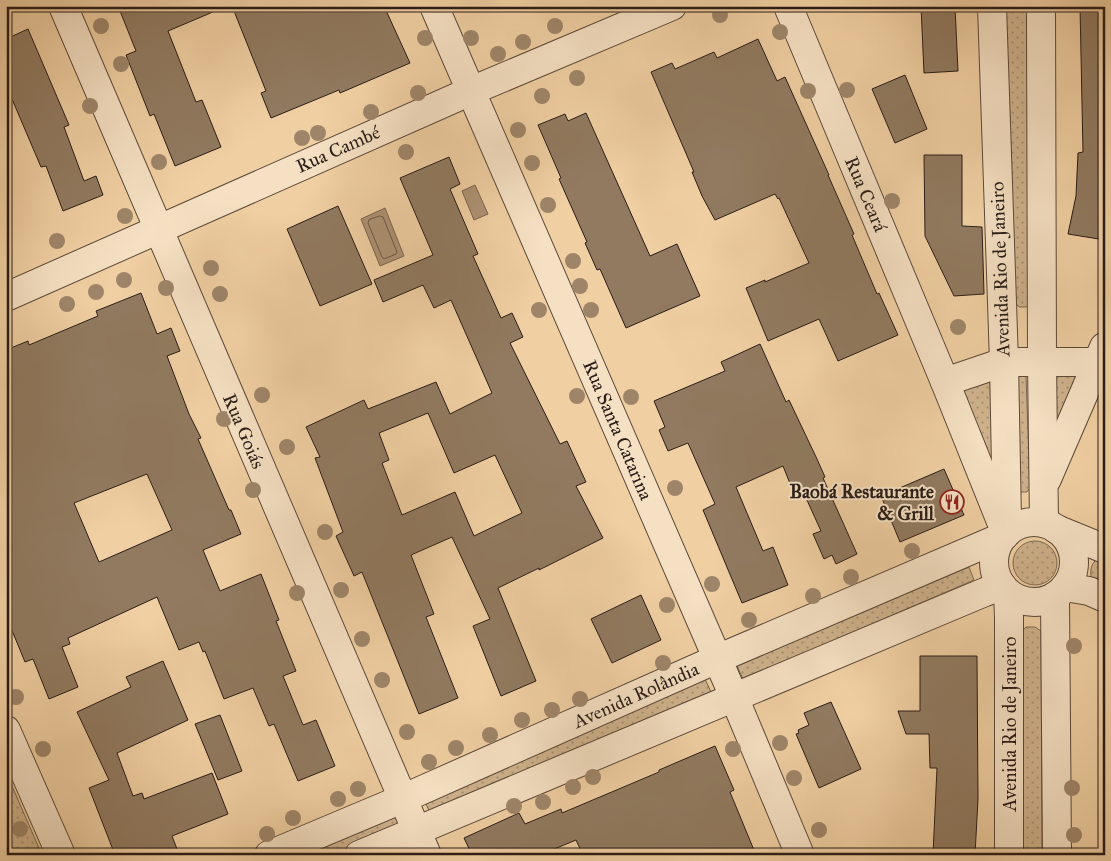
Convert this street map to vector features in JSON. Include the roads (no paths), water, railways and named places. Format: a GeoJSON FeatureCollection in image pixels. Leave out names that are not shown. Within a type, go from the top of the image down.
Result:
{"type":"FeatureCollection","features":[{"type":"Feature","properties":{"kind":"street","name":"Rua Goiás"},"geometry":{"type":"LineString","coordinates":[[63,6],[427,855]]}},
{"type":"Feature","properties":{"kind":"street","name":"Rua Santa Catarina"},"geometry":{"type":"LineString","coordinates":[[434,6],[734,698],[800,855]]}},
{"type":"Feature","properties":{"kind":"street","name":"Rua Cambé"},"geometry":{"type":"LineString","coordinates":[[6,297],[158,228],[471,91],[672,6]]}},
{"type":"Feature","properties":{"kind":"street","name":"Rua Ceará"},"geometry":{"type":"LineString","coordinates":[[788,6],[945,382],[1006,534]]}},
{"type":"Feature","properties":{"kind":"street","name":"Avenida Rio de Janeiro"},"geometry":{"type":"LineString","coordinates":[[992,6],[1004,362],[1006,534]]}},
{"type":"Feature","properties":{"kind":"street","name":"Avenida Rio de Janeiro"},"geometry":{"type":"LineString","coordinates":[[1041,6],[1044,487],[1050,526]]}},
{"type":"Feature","properties":{"kind":"street"},"geometry":{"type":"LineString","coordinates":[[945,382],[1004,362],[1042,362],[1101,354]]}},
{"type":"Feature","properties":{"kind":"street"},"geometry":{"type":"LineString","coordinates":[[1044,487],[1101,354]]}},
{"type":"Feature","properties":{"kind":"street"},"geometry":{"type":"LineString","coordinates":[[1050,526],[1065,538],[1071,549],[1074,562],[1071,575],[1060,591],[1043,601],[1029,602],[1016,598],[1005,589],[994,567],[999,541],[1019,525],[1031,522],[1050,526],[1105,549]]}},
{"type":"Feature","properties":{"kind":"street","name":"Avenida Rolândia"},"geometry":{"type":"LineString","coordinates":[[269,855],[402,799],[717,659],[1006,534]]}},
{"type":"Feature","properties":{"kind":"street","name":"Avenida Rio de Janeiro"},"geometry":{"type":"LineString","coordinates":[[1005,589],[1009,618],[1009,855]]}},
{"type":"Feature","properties":{"kind":"street","name":"Avenida Rolândia"},"geometry":{"type":"LineString","coordinates":[[360,855],[985,592],[1005,589]]}},
{"type":"Feature","properties":{"kind":"street"},"geometry":{"type":"LineString","coordinates":[[1060,591],[1089,591],[1105,598]]}},
{"type":"Feature","properties":{"kind":"street"},"geometry":{"type":"LineString","coordinates":[[1057,855],[1060,591]]}},
{"type":"Feature","properties":{"kind":"street"},"geometry":{"type":"LineString","coordinates":[[6,730],[61,855]]}},
{"type":"Feature","properties":{"kind":"water"},"geometry":{"type":"Polygon","coordinates":[[[475,185],[488,214],[474,220],[462,191],[475,185]]]}},
{"type":"Feature","properties":{"kind":"water"},"geometry":{"type":"Polygon","coordinates":[[[385,208],[404,256],[380,266],[361,219],[385,208]]]}},
{"type":"Feature","properties":{"kind":"place","name":"Baobá Restaurante & Grill"},"geometry":{"type":"Point","coordinates":[952,502]}}]}
